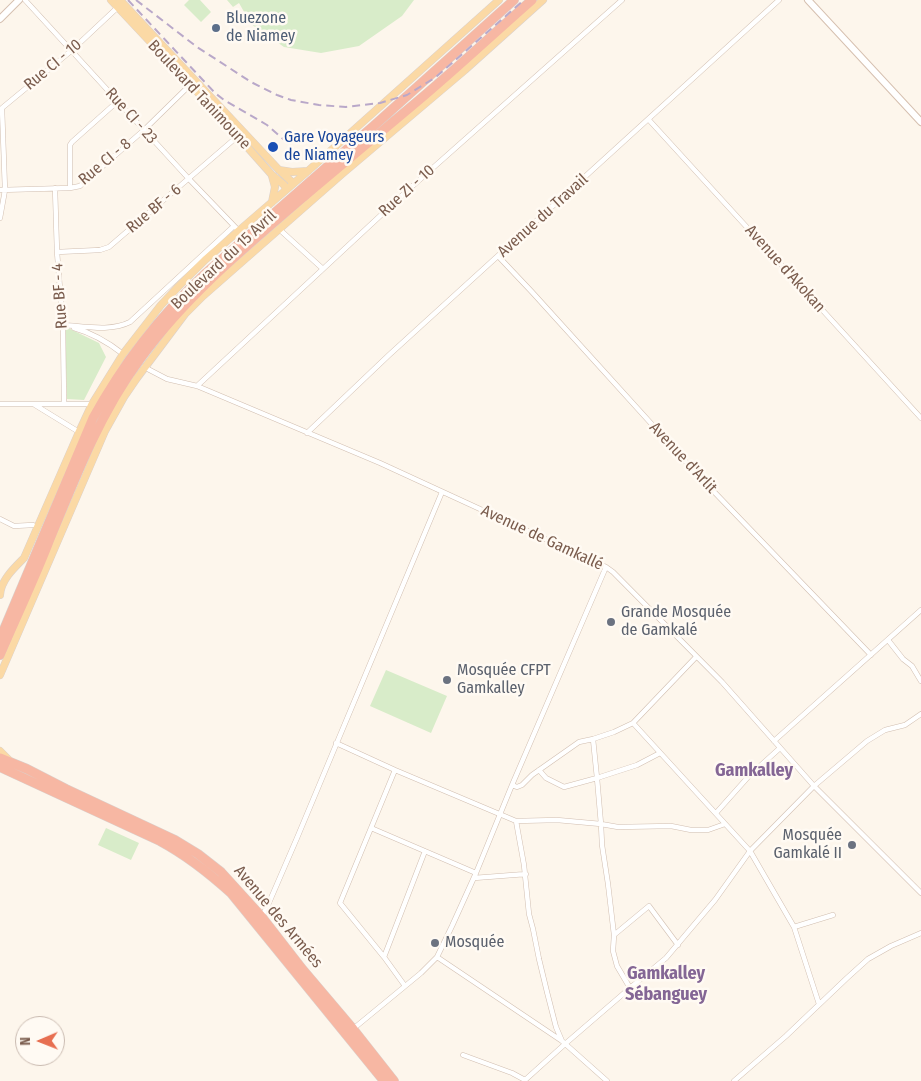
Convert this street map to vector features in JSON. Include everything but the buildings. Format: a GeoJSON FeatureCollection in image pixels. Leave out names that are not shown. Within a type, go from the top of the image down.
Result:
{"type":"FeatureCollection","features":[{"type":"Feature","properties":{"kind":"highway","name":"Boulevard du 15 Avril"},"geometry":{"type":"LineString","coordinates":[[1,638],[93,418],[119,375],[156,326],[180,298],[205,274],[514,0]]}},
{"type":"Feature","properties":{"kind":"highway","name":"Boulevard du 15 Avril"},"geometry":{"type":"LineString","coordinates":[[0,655],[105,413],[139,360],[186,304],[202,288],[291,208],[413,105],[532,0]]}},
{"type":"Feature","properties":{"kind":"highway","name":"Avenue des Armées"},"geometry":{"type":"LineString","coordinates":[[0,758],[4,767],[171,847],[211,875],[259,920],[349,1032],[384,1081]]}},
{"type":"Feature","properties":{"kind":"highway","name":"Avenue des Armées"},"geometry":{"type":"LineString","coordinates":[[349,1032],[394,1081]]}},
{"type":"Feature","properties":{"kind":"main road","name":"Boulevard Tanimoune"},"geometry":{"type":"LineString","coordinates":[[111,0],[119,4],[270,162],[294,183]]}},
{"type":"Feature","properties":{"kind":"main road","name":"Boulevard du 15 Avril"},"geometry":{"type":"LineString","coordinates":[[0,595],[0,591],[9,574],[24,558],[92,404],[123,354],[161,305],[236,228],[272,202],[308,171],[499,0]]}},
{"type":"Feature","properties":{"kind":"main road","name":"Boulevard du 15 Avril"},"geometry":{"type":"LineString","coordinates":[[0,675],[102,438],[124,397],[144,367],[191,308],[279,229],[466,70],[544,0]]}},
{"type":"Feature","properties":{"kind":"main road","name":"Boulevard Tanimoune"},"geometry":{"type":"LineString","coordinates":[[119,4],[264,167],[286,189]]}},
{"type":"Feature","properties":{"kind":"main road"},"geometry":{"type":"LineString","coordinates":[[264,167],[270,162]]}},
{"type":"Feature","properties":{"kind":"main road"},"geometry":{"type":"LineString","coordinates":[[279,170],[292,172],[308,171]]}},
{"type":"Feature","properties":{"kind":"main road"},"geometry":{"type":"LineString","coordinates":[[272,175],[275,187],[272,202]]}},
{"type":"Feature","properties":{"kind":"main road","name":"Boulevard du 15 Avril"},"geometry":{"type":"LineString","coordinates":[[0,623],[1,638]]}},
{"type":"Feature","properties":{"kind":"main road"},"geometry":{"type":"LineString","coordinates":[[0,750],[4,767]]}},
{"type":"Feature","properties":{"kind":"street"},"geometry":{"type":"LineString","coordinates":[[0,19],[19,0]]}},
{"type":"Feature","properties":{"kind":"street","name":"Rue CI - 23"},"geometry":{"type":"LineString","coordinates":[[25,0],[236,228]]}},
{"type":"Feature","properties":{"kind":"street","name":"Rue ZI - 10"},"geometry":{"type":"LineString","coordinates":[[197,386],[408,190],[622,0]]}},
{"type":"Feature","properties":{"kind":"street","name":"Avenue du Travail"},"geometry":{"type":"LineString","coordinates":[[307,432],[389,355],[780,0]]}},
{"type":"Feature","properties":{"kind":"street"},"geometry":{"type":"LineString","coordinates":[[808,0],[921,122]]}},
{"type":"Feature","properties":{"kind":"street","name":"Rue CI - 10"},"geometry":{"type":"LineString","coordinates":[[0,218],[3,190],[1,107],[72,51],[119,4]]}},
{"type":"Feature","properties":{"kind":"street","name":"Rue CI - 8"},"geometry":{"type":"LineString","coordinates":[[3,190],[70,188],[82,184],[144,130],[190,85]]}},
{"type":"Feature","properties":{"kind":"street"},"geometry":{"type":"LineString","coordinates":[[70,188],[70,145],[118,101]]}},
{"type":"Feature","properties":{"kind":"street","name":"Avenue d'Akokan"},"geometry":{"type":"LineString","coordinates":[[649,120],[921,418]]}},
{"type":"Feature","properties":{"kind":"street","name":"Rue BF - 6"},"geometry":{"type":"LineString","coordinates":[[57,252],[100,250],[109,247],[238,136]]}},
{"type":"Feature","properties":{"kind":"street","name":"Rue BF - 4"},"geometry":{"type":"LineString","coordinates":[[55,188],[57,252],[63,325],[64,403]]}},
{"type":"Feature","properties":{"kind":"street"},"geometry":{"type":"LineString","coordinates":[[63,325],[112,328],[130,322],[236,228]]}},
{"type":"Feature","properties":{"kind":"street"},"geometry":{"type":"LineString","coordinates":[[279,229],[323,269]]}},
{"type":"Feature","properties":{"kind":"street","name":"Avenue d'Arlit"},"geometry":{"type":"LineString","coordinates":[[498,256],[696,473],[871,655]]}},
{"type":"Feature","properties":{"kind":"street"},"geometry":{"type":"LineString","coordinates":[[63,325],[83,330],[108,342],[123,354]]}},
{"type":"Feature","properties":{"kind":"street","name":"Avenue de Gamkallé"},"geometry":{"type":"LineString","coordinates":[[144,367],[167,379],[197,386],[380,463],[606,567],[722,682],[814,786],[921,893]]}},
{"type":"Feature","properties":{"kind":"street"},"geometry":{"type":"LineString","coordinates":[[0,404],[92,404]]}},
{"type":"Feature","properties":{"kind":"street"},"geometry":{"type":"LineString","coordinates":[[34,404],[79,432]]}},
{"type":"Feature","properties":{"kind":"street"},"geometry":{"type":"LineString","coordinates":[[259,920],[271,897],[442,492]]}},
{"type":"Feature","properties":{"kind":"street"},"geometry":{"type":"LineString","coordinates":[[0,519],[14,526],[33,525]]}},
{"type":"Feature","properties":{"kind":"street"},"geometry":{"type":"LineString","coordinates":[[349,1032],[421,973],[437,957],[474,878],[606,567]]}},
{"type":"Feature","properties":{"kind":"street"},"geometry":{"type":"LineString","coordinates":[[774,741],[921,610]]}},
{"type":"Feature","properties":{"kind":"street"},"geometry":{"type":"LineString","coordinates":[[888,640],[903,660],[912,666],[921,681]]}},
{"type":"Feature","properties":{"kind":"street"},"geometry":{"type":"LineString","coordinates":[[512,785],[520,786],[532,775],[579,742],[614,732],[633,723],[696,657]]}},
{"type":"Feature","properties":{"kind":"street"},"geometry":{"type":"LineString","coordinates":[[463,1055],[512,1073],[524,1081],[563,1042],[666,958],[715,900],[750,852],[814,786],[867,741],[884,730],[905,726],[921,714]]}},
{"type":"Feature","properties":{"kind":"street"},"geometry":{"type":"LineString","coordinates":[[633,723],[750,852],[794,927],[819,1004]]}},
{"type":"Feature","properties":{"kind":"street"},"geometry":{"type":"LineString","coordinates":[[593,739],[602,845],[614,935],[614,956],[621,974],[630,988]]}},
{"type":"Feature","properties":{"kind":"street"},"geometry":{"type":"LineString","coordinates":[[336,743],[516,821],[558,820],[618,827],[671,826],[688,830],[708,830],[725,824]]}},
{"type":"Feature","properties":{"kind":"street"},"geometry":{"type":"LineString","coordinates":[[716,813],[749,776],[780,748]]}},
{"type":"Feature","properties":{"kind":"street"},"geometry":{"type":"LineString","coordinates":[[539,770],[546,778],[564,787],[637,765],[660,753]]}},
{"type":"Feature","properties":{"kind":"street"},"geometry":{"type":"LineString","coordinates":[[395,770],[340,903],[405,986]]}},
{"type":"Feature","properties":{"kind":"street"},"geometry":{"type":"LineString","coordinates":[[516,821],[526,874],[528,914],[556,1027],[563,1042]]}},
{"type":"Feature","properties":{"kind":"street"},"geometry":{"type":"LineString","coordinates":[[371,828],[476,873]]}},
{"type":"Feature","properties":{"kind":"street"},"geometry":{"type":"LineString","coordinates":[[384,957],[425,851]]}},
{"type":"Feature","properties":{"kind":"street"},"geometry":{"type":"LineString","coordinates":[[474,878],[526,874]]}},
{"type":"Feature","properties":{"kind":"street"},"geometry":{"type":"LineString","coordinates":[[614,935],[649,906],[678,945]]}},
{"type":"Feature","properties":{"kind":"street"},"geometry":{"type":"LineString","coordinates":[[794,927],[833,915]]}},
{"type":"Feature","properties":{"kind":"street"},"geometry":{"type":"LineString","coordinates":[[734,1081],[868,959],[891,946],[921,933]]}},
{"type":"Feature","properties":{"kind":"street"},"geometry":{"type":"LineString","coordinates":[[437,957],[563,1042],[607,1081]]}},
{"type":"Feature","properties":{"kind":"green space"},"geometry":{"type":"Polygon","coordinates":[[[189,0],[200,0],[211,12],[201,22],[184,5],[189,0]]]}},
{"type":"Feature","properties":{"kind":"green space"},"geometry":{"type":"Polygon","coordinates":[[[227,0],[414,0],[402,16],[359,46],[321,53],[284,47],[251,24],[239,3],[233,7],[227,0]]]}},
{"type":"Feature","properties":{"kind":"green space"},"geometry":{"type":"Polygon","coordinates":[[[68,328],[99,343],[106,357],[84,400],[67,399],[65,331],[68,328]]]}},
{"type":"Feature","properties":{"kind":"green space"},"geometry":{"type":"Polygon","coordinates":[[[386,670],[447,696],[431,733],[370,706],[386,670]]]}},
{"type":"Feature","properties":{"kind":"green space"},"geometry":{"type":"Polygon","coordinates":[[[106,828],[139,843],[131,860],[98,845],[106,828]]]}},
{"type":"Feature","properties":{"kind":"railway"},"geometry":{"type":"LineString","coordinates":[[128,0],[215,93],[267,125],[291,146]]}},
{"type":"Feature","properties":{"kind":"railway"},"geometry":{"type":"LineString","coordinates":[[136,0],[197,47],[251,82],[291,100],[346,107],[380,103],[407,95],[436,77],[524,0]]}},
{"type":"Feature","properties":{"kind":"place","name":"Bluezone de Niamey"},"geometry":{"type":"Point","coordinates":[216,28]}},
{"type":"Feature","properties":{"kind":"place","name":"Gare Voyageurs de Niamey"},"geometry":{"type":"Point","coordinates":[273,147]}},
{"type":"Feature","properties":{"kind":"place","name":"Grande Mosquée de Gamkalé"},"geometry":{"type":"Point","coordinates":[611,622]}},
{"type":"Feature","properties":{"kind":"place","name":"Mosquée CFPT Gamkalley"},"geometry":{"type":"Point","coordinates":[447,680]}},
{"type":"Feature","properties":{"kind":"place","name":"Mosquée Gamkalé II"},"geometry":{"type":"Point","coordinates":[852,845]}},
{"type":"Feature","properties":{"kind":"place","name":"Mosquée"},"geometry":{"type":"Point","coordinates":[435,943]}},
{"type":"Feature","properties":{"kind":"district","name":"Gamkalley"},"geometry":{"type":"Point","coordinates":[754,771]}},
{"type":"Feature","properties":{"kind":"district","name":"Gamkalley Sébanguey"},"geometry":{"type":"Point","coordinates":[666,984]}}]}
